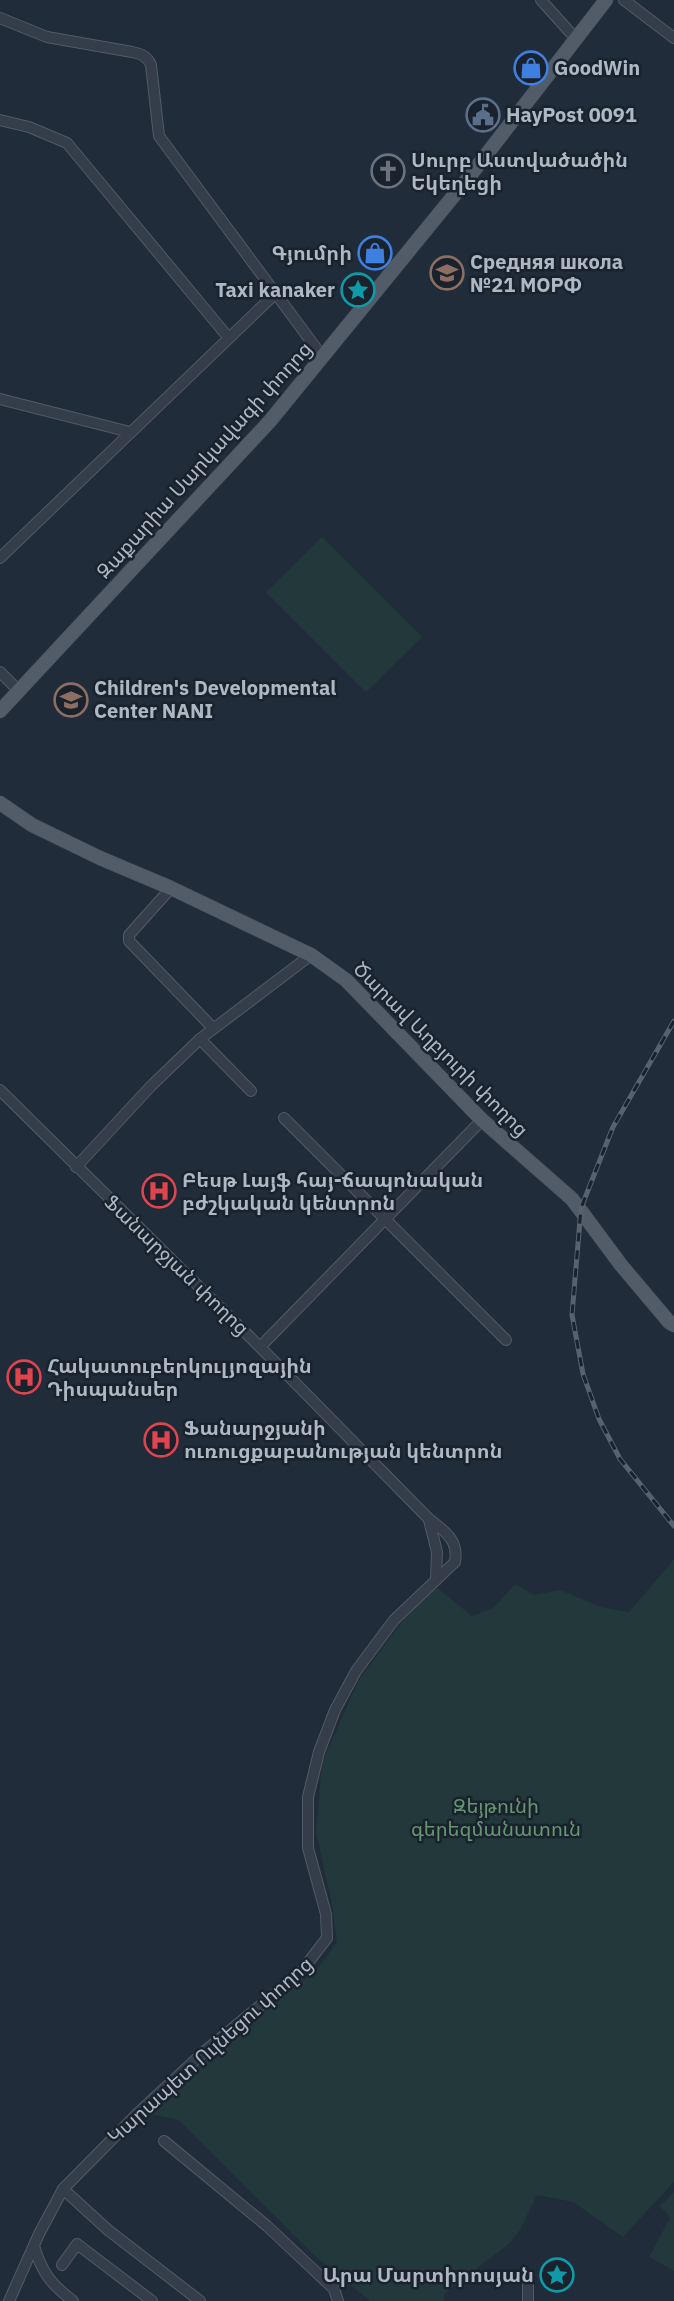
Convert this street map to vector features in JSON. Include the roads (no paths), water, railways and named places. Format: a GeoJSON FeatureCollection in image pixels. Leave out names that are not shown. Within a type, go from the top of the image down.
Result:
{"type":"FeatureCollection","features":[{"type":"Feature","properties":{"kind":"main road","name":"Զաքարիա Սարկավագի փողոց"},"geometry":{"type":"LineString","coordinates":[[0,711],[270,421],[454,195],[606,0]]}},
{"type":"Feature","properties":{"kind":"main road","name":"Ծարավ Աղբյուրի փողոց"},"geometry":{"type":"LineString","coordinates":[[0,803],[32,825],[70,844],[171,888],[311,955],[346,980],[482,1120],[572,1200],[621,1265],[674,1325]]}},
{"type":"Feature","properties":{"kind":"street"},"geometry":{"type":"LineString","coordinates":[[542,0],[576,39]]}},
{"type":"Feature","properties":{"kind":"street"},"geometry":{"type":"LineString","coordinates":[[624,0],[674,38]]}},
{"type":"Feature","properties":{"kind":"street"},"geometry":{"type":"LineString","coordinates":[[0,18],[48,38],[132,52],[149,59],[152,65],[159,136],[322,356]]}},
{"type":"Feature","properties":{"kind":"street"},"geometry":{"type":"LineString","coordinates":[[0,120],[29,127],[67,142],[228,337]]}},
{"type":"Feature","properties":{"kind":"street"},"geometry":{"type":"LineString","coordinates":[[0,558],[276,293]]}},
{"type":"Feature","properties":{"kind":"street"},"geometry":{"type":"LineString","coordinates":[[0,399],[130,432]]}},
{"type":"Feature","properties":{"kind":"street"},"geometry":{"type":"LineString","coordinates":[[0,672],[19,691]]}},
{"type":"Feature","properties":{"kind":"street"},"geometry":{"type":"LineString","coordinates":[[171,888],[129,935],[129,941],[213,1028]]}},
{"type":"Feature","properties":{"kind":"street"},"geometry":{"type":"LineString","coordinates":[[76,1167],[151,1086],[200,1039],[311,955]]}},
{"type":"Feature","properties":{"kind":"street"},"geometry":{"type":"LineString","coordinates":[[200,1039],[250,1091]]}},
{"type":"Feature","properties":{"kind":"street","name":"Ֆանարջյան փողոց"},"geometry":{"type":"LineString","coordinates":[[0,1090],[453,1541],[457,1551],[455,1562],[394,1620],[356,1671],[335,1710],[319,1752],[308,1797],[308,1848]]}},
{"type":"Feature","properties":{"kind":"street"},"geometry":{"type":"LineString","coordinates":[[284,1118],[506,1340]]}},
{"type":"Feature","properties":{"kind":"street"},"geometry":{"type":"LineString","coordinates":[[260,1347],[482,1120]]}},
{"type":"Feature","properties":{"kind":"street","name":"Ֆանարջյան փողոց"},"geometry":{"type":"LineString","coordinates":[[428,1518],[437,1552],[436,1578]]}},
{"type":"Feature","properties":{"kind":"street","name":"Կարապետ Ուլնեցու փողոց"},"geometry":{"type":"LineString","coordinates":[[9,2301],[63,2189],[137,2114],[205,2051],[300,1973],[327,1938],[326,1914],[308,1848]]}},
{"type":"Feature","properties":{"kind":"street"},"geometry":{"type":"LineString","coordinates":[[164,2141],[267,2226],[334,2289],[338,2301]]}},
{"type":"Feature","properties":{"kind":"street"},"geometry":{"type":"LineString","coordinates":[[63,2189],[108,2230],[200,2301]]}},
{"type":"Feature","properties":{"kind":"street"},"geometry":{"type":"LineString","coordinates":[[62,2265],[77,2244],[152,2301]]}},
{"type":"Feature","properties":{"kind":"street"},"geometry":{"type":"LineString","coordinates":[[34,2246],[40,2268],[62,2293],[73,2301]]}},
{"type":"Feature","properties":{"kind":"street"},"geometry":{"type":"LineString","coordinates":[[528,2285],[528,2301]]}},
{"type":"Feature","properties":{"kind":"railway"},"geometry":{"type":"LineString","coordinates":[[674,1021],[613,1127],[581,1208],[572,1315],[583,1374],[599,1419],[620,1459],[674,1526]]}},
{"type":"Feature","properties":{"kind":"place","name":"GoodWin"},"geometry":{"type":"Point","coordinates":[531,68]}},
{"type":"Feature","properties":{"kind":"place","name":"HayPost 0091"},"geometry":{"type":"Point","coordinates":[483,115]}},
{"type":"Feature","properties":{"kind":"place","name":"Սուրբ Աստվածածին Եկեղեցի"},"geometry":{"type":"Point","coordinates":[388,171]}},
{"type":"Feature","properties":{"kind":"place","name":"Գյումրի"},"geometry":{"type":"Point","coordinates":[375,253]}},
{"type":"Feature","properties":{"kind":"place","name":"Средняя школа №21 МОРФ"},"geometry":{"type":"Point","coordinates":[447,273]}},
{"type":"Feature","properties":{"kind":"place","name":"Taxi kanaker"},"geometry":{"type":"Point","coordinates":[358,290]}},
{"type":"Feature","properties":{"kind":"place","name":"Children's Developmental Center NANI"},"geometry":{"type":"Point","coordinates":[71,700]}},
{"type":"Feature","properties":{"kind":"place","name":"Բեսթ Լայֆ հայ-ճապոնական բժշկական կենտրոն"},"geometry":{"type":"Point","coordinates":[159,1191]}},
{"type":"Feature","properties":{"kind":"place","name":"Հակատուբերկուլյոզային Դիսպանսեր"},"geometry":{"type":"Point","coordinates":[24,1377]}},
{"type":"Feature","properties":{"kind":"place","name":"Ֆանարջյանի ուռուցքաբանության կենտրոն"},"geometry":{"type":"Point","coordinates":[161,1440]}},
{"type":"Feature","properties":{"kind":"place","name":"Արա Մարտիրոսյան"},"geometry":{"type":"Point","coordinates":[557,2275]}},
{"type":"Feature","properties":{"kind":"park label","name":"Զեյթունի գերեզմանատուն"},"geometry":{"type":"Point","coordinates":[496,1818]}}]}
